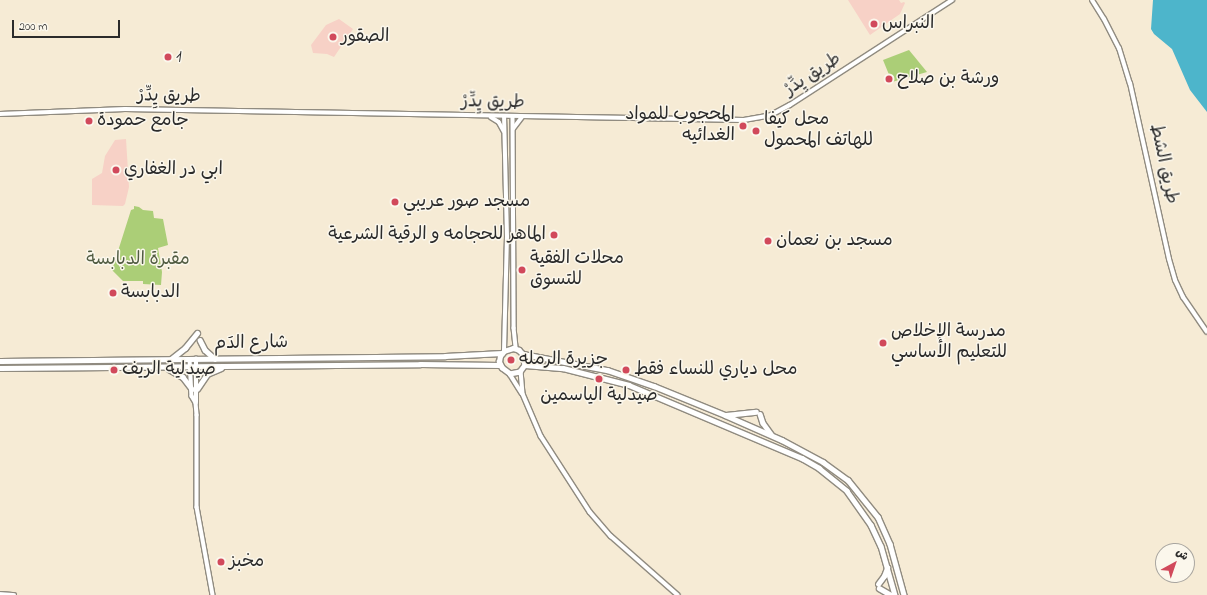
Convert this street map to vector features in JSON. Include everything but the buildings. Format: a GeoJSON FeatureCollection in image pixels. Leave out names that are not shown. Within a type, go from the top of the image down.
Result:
{"type":"FeatureCollection","features":[{"type":"Feature","properties":{"kind":"main road","name":"طريق الشط"},"geometry":{"type":"LineString","coordinates":[[1092,0],[1111,32],[1128,76],[1169,259],[1176,280],[1183,297],[1207,332]]}},
{"type":"Feature","properties":{"kind":"main road"},"geometry":{"type":"LineString","coordinates":[[171,359],[185,348],[198,333]]}},
{"type":"Feature","properties":{"kind":"main road"},"geometry":{"type":"LineString","coordinates":[[200,340],[205,350],[215,359]]}},
{"type":"Feature","properties":{"kind":"main road"},"geometry":{"type":"LineString","coordinates":[[523,354],[524,365],[521,370],[510,374],[504,371],[500,365],[499,359],[503,352],[510,348],[516,348],[523,354],[607,370],[654,386],[725,415],[774,437],[823,462],[837,471],[859,492],[878,517],[885,531],[904,595]]}},
{"type":"Feature","properties":{"kind":"main road","name":"شارع الدَم"},"geometry":{"type":"LineString","coordinates":[[0,361],[445,356],[503,352]]}},
{"type":"Feature","properties":{"kind":"main road","name":"شارع الدَم"},"geometry":{"type":"LineString","coordinates":[[0,368],[464,363],[500,365]]}},
{"type":"Feature","properties":{"kind":"main road"},"geometry":{"type":"LineString","coordinates":[[524,365],[563,368],[629,385],[802,458],[833,478],[858,505],[871,525],[881,546],[888,566],[895,595]]}},
{"type":"Feature","properties":{"kind":"main road"},"geometry":{"type":"LineString","coordinates":[[166,367],[180,374],[194,389],[206,374],[225,366]]}},
{"type":"Feature","properties":{"kind":"main road"},"geometry":{"type":"LineString","coordinates":[[725,415],[758,413],[768,431],[774,437]]}},
{"type":"Feature","properties":{"kind":"main road"},"geometry":{"type":"LineString","coordinates":[[888,566],[878,586],[891,595]]}},
{"type":"Feature","properties":{"kind":"street","name":"طريق يِدِّرْ"},"geometry":{"type":"LineString","coordinates":[[0,114],[125,109],[715,121],[744,120],[769,116],[790,106],[952,0]]}},
{"type":"Feature","properties":{"kind":"street"},"geometry":{"type":"LineString","coordinates":[[490,116],[499,122],[504,133]]}},
{"type":"Feature","properties":{"kind":"street"},"geometry":{"type":"LineString","coordinates":[[503,352],[507,237],[504,117]]}},
{"type":"Feature","properties":{"kind":"street"},"geometry":{"type":"LineString","coordinates":[[513,117],[514,328],[516,348]]}},
{"type":"Feature","properties":{"kind":"street"},"geometry":{"type":"LineString","coordinates":[[512,133],[515,125],[522,117]]}},
{"type":"Feature","properties":{"kind":"street"},"geometry":{"type":"LineString","coordinates":[[190,359],[196,403],[197,507],[212,595]]}},
{"type":"Feature","properties":{"kind":"street"},"geometry":{"type":"LineString","coordinates":[[194,389],[196,359]]}},
{"type":"Feature","properties":{"kind":"street"},"geometry":{"type":"LineString","coordinates":[[521,370],[522,394]]}},
{"type":"Feature","properties":{"kind":"street"},"geometry":{"type":"LineString","coordinates":[[510,374],[522,394],[547,446],[594,517],[622,547],[678,595]]}},
{"type":"Feature","properties":{"kind":"street"},"geometry":{"type":"LineString","coordinates":[[0,594],[14,595]]}},
{"type":"Feature","properties":{"kind":"shaded area","name":"النبراس"},"geometry":{"type":"Polygon","coordinates":[[[848,0],[899,0],[901,3],[905,3],[900,14],[870,35],[848,0]]]}},
{"type":"Feature","properties":{"kind":"shaded area","name":"الصقور"},"geometry":{"type":"Polygon","coordinates":[[[339,19],[353,29],[334,57],[327,54],[313,53],[311,45],[326,25],[339,19]]]}},
{"type":"Feature","properties":{"kind":"shaded area","name":"ابي در الغفاري"},"geometry":{"type":"Polygon","coordinates":[[[126,139],[129,187],[125,204],[123,206],[92,205],[92,179],[102,173],[105,156],[115,140],[126,139]]]}},
{"type":"Feature","properties":{"kind":"green space"},"geometry":{"type":"Polygon","coordinates":[[[909,50],[927,72],[892,82],[883,60],[909,50]]]}},
{"type":"Feature","properties":{"kind":"green space","name":"مقبرة الدبابسة"},"geometry":{"type":"Polygon","coordinates":[[[134,206],[143,210],[153,211],[154,218],[163,219],[168,245],[158,248],[162,272],[161,285],[143,284],[143,281],[123,281],[112,270],[131,210],[134,209],[134,206]]]}},
{"type":"Feature","properties":{"kind":"water"},"geometry":{"type":"Polygon","coordinates":[[[1153,0],[1207,0],[1207,112],[1190,90],[1172,49],[1154,34],[1151,29],[1153,0]]]}},
{"type":"Feature","properties":{"kind":"place","name":"النبراس"},"geometry":{"type":"Point","coordinates":[874,24]}},
{"type":"Feature","properties":{"kind":"place","name":"الصقور"},"geometry":{"type":"Point","coordinates":[333,37]}},
{"type":"Feature","properties":{"kind":"place","name":"1"},"geometry":{"type":"Point","coordinates":[168,57]}},
{"type":"Feature","properties":{"kind":"place","name":"ورشة بن صلاح"},"geometry":{"type":"Point","coordinates":[889,79]}},
{"type":"Feature","properties":{"kind":"place","name":"جامع حمودة"},"geometry":{"type":"Point","coordinates":[89,121]}},
{"type":"Feature","properties":{"kind":"place","name":"المحجوب للمواد الغدائيه"},"geometry":{"type":"Point","coordinates":[743,126]}},
{"type":"Feature","properties":{"kind":"place","name":"محل كيفا للهاتف المحمول"},"geometry":{"type":"Point","coordinates":[756,131]}},
{"type":"Feature","properties":{"kind":"place","name":"ابي در الغفاري"},"geometry":{"type":"Point","coordinates":[116,170]}},
{"type":"Feature","properties":{"kind":"place","name":"مسجد صور عريبي"},"geometry":{"type":"Point","coordinates":[395,202]}},
{"type":"Feature","properties":{"kind":"place","name":"الماهر للحجامه و الرقية الشرعية"},"geometry":{"type":"Point","coordinates":[554,235]}},
{"type":"Feature","properties":{"kind":"place","name":"مسجد بن نعمان"},"geometry":{"type":"Point","coordinates":[768,241]}},
{"type":"Feature","properties":{"kind":"place","name":"محلات الفقية للتسوق"},"geometry":{"type":"Point","coordinates":[522,270]}},
{"type":"Feature","properties":{"kind":"place","name":"الدبابسة"},"geometry":{"type":"Point","coordinates":[113,293]}},
{"type":"Feature","properties":{"kind":"place","name":"مدرسة الإخلاص للتعليم الأساسي"},"geometry":{"type":"Point","coordinates":[883,343]}},
{"type":"Feature","properties":{"kind":"place","name":"جزيرة الرمله"},"geometry":{"type":"Point","coordinates":[511,360]}},
{"type":"Feature","properties":{"kind":"place","name":"صيدلية الريف"},"geometry":{"type":"Point","coordinates":[114,370]}},
{"type":"Feature","properties":{"kind":"place","name":"محل دياري للنساء فقط"},"geometry":{"type":"Point","coordinates":[626,370]}},
{"type":"Feature","properties":{"kind":"place","name":"صيدلية الياسمين"},"geometry":{"type":"Point","coordinates":[599,379]}},
{"type":"Feature","properties":{"kind":"place","name":"مخبز"},"geometry":{"type":"Point","coordinates":[221,562]}}]}
